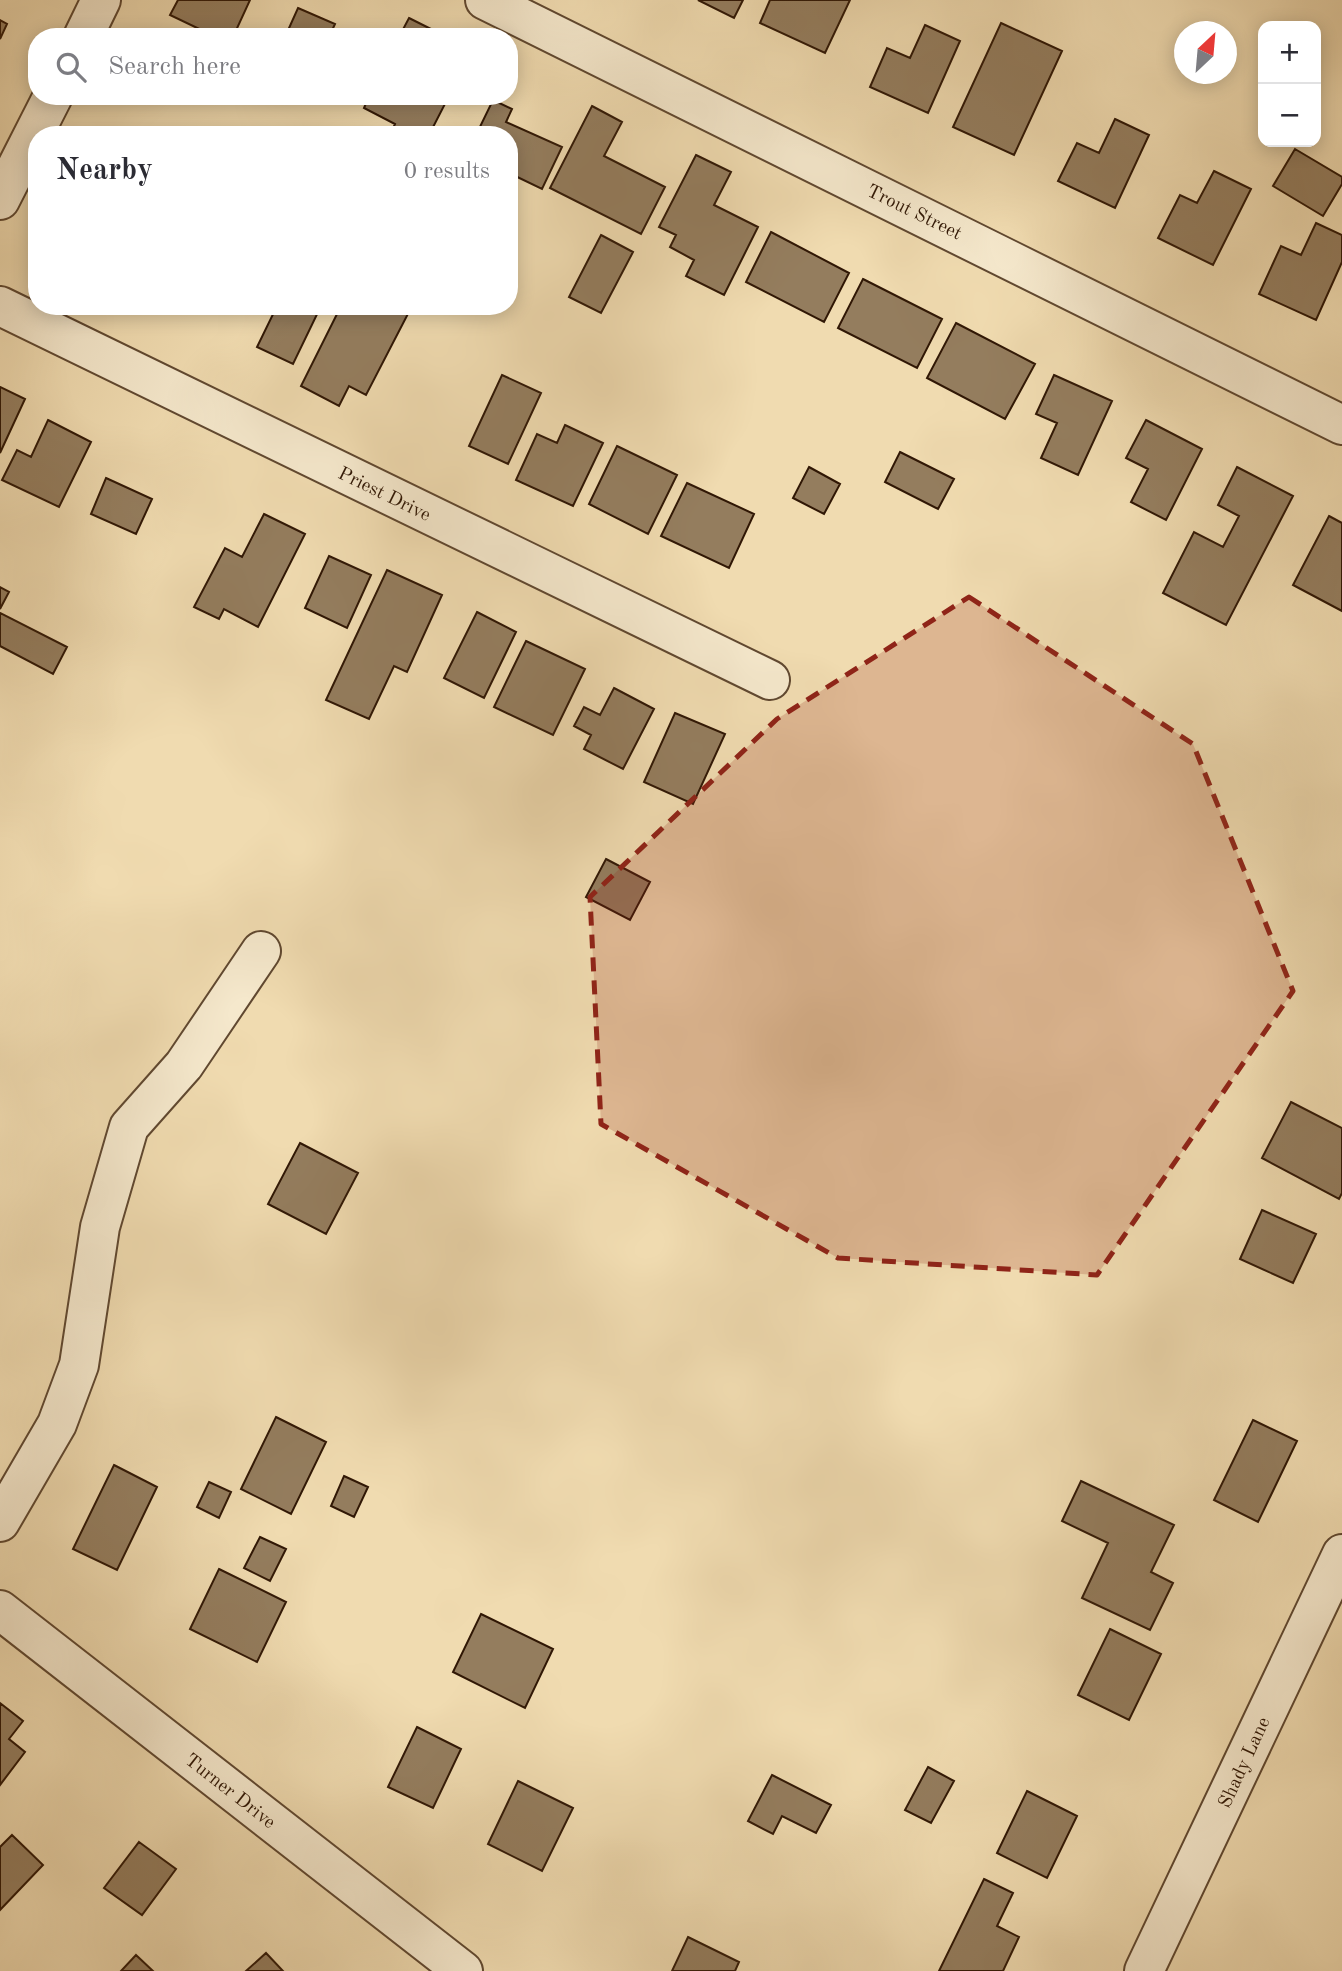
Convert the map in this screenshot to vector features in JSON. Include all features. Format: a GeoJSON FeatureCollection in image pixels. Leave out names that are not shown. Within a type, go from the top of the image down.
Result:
{"type":"FeatureCollection","features":[{"type":"Feature","properties":{"kind":"street"},"geometry":{"type":"LineString","coordinates":[[87,28],[101,0]]}},
{"type":"Feature","properties":{"kind":"street","name":"Trout Street"},"geometry":{"type":"LineString","coordinates":[[485,0],[1342,425]]}},
{"type":"Feature","properties":{"kind":"street"},"geometry":{"type":"LineString","coordinates":[[37,126],[48,105]]}},
{"type":"Feature","properties":{"kind":"street"},"geometry":{"type":"LineString","coordinates":[[0,200],[28,144]]}},
{"type":"Feature","properties":{"kind":"street","name":"Priest Drive"},"geometry":{"type":"LineString","coordinates":[[0,306],[770,680]]}},
{"type":"Feature","properties":{"kind":"street"},"geometry":{"type":"LineString","coordinates":[[0,1522],[57,1424],[79,1365],[100,1227],[130,1127],[184,1065],[261,951]]}},
{"type":"Feature","properties":{"kind":"street","name":"Shady Lane"},"geometry":{"type":"LineString","coordinates":[[1144,1971],[1342,1554]]}},
{"type":"Feature","properties":{"kind":"street","name":"Turner Drive"},"geometry":{"type":"LineString","coordinates":[[0,1610],[455,1969]]}},
{"type":"Feature","properties":{"kind":"highlighted area"},"geometry":{"type":"Polygon","coordinates":[[[969,597],[1193,744],[1293,991],[1097,1275],[838,1258],[601,1124],[590,897],[777,719],[969,597]]]}},
{"type":"Feature","properties":{"kind":"building"},"geometry":{"type":"Polygon","coordinates":[[[178,0],[250,0],[237,28],[197,28],[170,15],[178,0]]]}},
{"type":"Feature","properties":{"kind":"building"},"geometry":{"type":"Polygon","coordinates":[[[698,0],[743,0],[734,18],[698,0]]]}},
{"type":"Feature","properties":{"kind":"building"},"geometry":{"type":"Polygon","coordinates":[[[770,0],[850,0],[825,53],[760,23],[770,0]]]}},
{"type":"Feature","properties":{"kind":"building"},"geometry":{"type":"Polygon","coordinates":[[[298,8],[335,24],[333,28],[289,28],[298,8]]]}},
{"type":"Feature","properties":{"kind":"building"},"geometry":{"type":"Polygon","coordinates":[[[409,18],[429,28],[404,28],[409,18]]]}},
{"type":"Feature","properties":{"kind":"building"},"geometry":{"type":"Polygon","coordinates":[[[0,20],[7,24],[0,39],[0,20]]]}},
{"type":"Feature","properties":{"kind":"building"},"geometry":{"type":"Polygon","coordinates":[[[1001,23],[1062,51],[1014,155],[953,127],[1001,23]]]}},
{"type":"Feature","properties":{"kind":"building"},"geometry":{"type":"Polygon","coordinates":[[[925,25],[960,41],[928,113],[870,87],[887,48],[910,58],[925,25]]]}},
{"type":"Feature","properties":{"kind":"building"},"geometry":{"type":"Polygon","coordinates":[[[365,105],[444,105],[434,126],[394,126],[395,124],[364,108],[365,105]]]}},
{"type":"Feature","properties":{"kind":"building"},"geometry":{"type":"Polygon","coordinates":[[[491,105],[504,105],[512,109],[506,122],[515,126],[480,126],[491,105]]]}},
{"type":"Feature","properties":{"kind":"building"},"geometry":{"type":"Polygon","coordinates":[[[592,106],[622,122],[604,156],[665,187],[641,234],[550,188],[592,106]]]}},
{"type":"Feature","properties":{"kind":"building"},"geometry":{"type":"Polygon","coordinates":[[[1115,119],[1149,135],[1115,208],[1058,181],[1077,143],[1099,153],[1115,119]]]}},
{"type":"Feature","properties":{"kind":"building"},"geometry":{"type":"Polygon","coordinates":[[[518,127],[562,147],[542,189],[518,177],[518,127]]]}},
{"type":"Feature","properties":{"kind":"building"},"geometry":{"type":"Polygon","coordinates":[[[1295,149],[1342,177],[1342,184],[1323,216],[1273,186],[1295,149]]]}},
{"type":"Feature","properties":{"kind":"building"},"geometry":{"type":"Polygon","coordinates":[[[696,155],[731,172],[714,205],[758,227],[724,295],[686,276],[694,260],[670,247],[676,235],[659,227],[696,155]]]}},
{"type":"Feature","properties":{"kind":"building"},"geometry":{"type":"Polygon","coordinates":[[[1214,171],[1251,189],[1213,265],[1158,238],[1180,195],[1197,203],[1214,171]]]}},
{"type":"Feature","properties":{"kind":"building"},"geometry":{"type":"Polygon","coordinates":[[[1316,223],[1342,235],[1342,262],[1316,320],[1259,294],[1281,246],[1301,255],[1316,223]]]}},
{"type":"Feature","properties":{"kind":"building"},"geometry":{"type":"Polygon","coordinates":[[[771,232],[849,273],[824,322],[746,282],[771,232]]]}},
{"type":"Feature","properties":{"kind":"building"},"geometry":{"type":"Polygon","coordinates":[[[601,235],[633,252],[601,313],[569,297],[601,235]]]}},
{"type":"Feature","properties":{"kind":"building"},"geometry":{"type":"Polygon","coordinates":[[[863,279],[942,319],[917,368],[838,328],[863,279]]]}},
{"type":"Feature","properties":{"kind":"building"},"geometry":{"type":"Polygon","coordinates":[[[273,315],[317,315],[293,364],[257,347],[273,315]]]}},
{"type":"Feature","properties":{"kind":"building"},"geometry":{"type":"Polygon","coordinates":[[[336,315],[407,315],[366,395],[349,386],[339,406],[301,386],[336,315]]]}},
{"type":"Feature","properties":{"kind":"building"},"geometry":{"type":"Polygon","coordinates":[[[956,323],[1035,364],[1005,419],[927,378],[956,323]]]}},
{"type":"Feature","properties":{"kind":"building"},"geometry":{"type":"Polygon","coordinates":[[[502,375],[541,393],[508,464],[469,446],[502,375]]]}},
{"type":"Feature","properties":{"kind":"building"},"geometry":{"type":"Polygon","coordinates":[[[1054,375],[1112,401],[1078,475],[1041,458],[1057,423],[1036,414],[1054,375]]]}},
{"type":"Feature","properties":{"kind":"building"},"geometry":{"type":"Polygon","coordinates":[[[0,387],[25,399],[0,453],[0,387]]]}},
{"type":"Feature","properties":{"kind":"building"},"geometry":{"type":"Polygon","coordinates":[[[48,420],[91,442],[59,507],[2,480],[17,450],[31,457],[48,420]]]}},
{"type":"Feature","properties":{"kind":"building"},"geometry":{"type":"Polygon","coordinates":[[[1146,420],[1202,449],[1166,520],[1131,502],[1148,469],[1126,458],[1146,420]]]}},
{"type":"Feature","properties":{"kind":"building"},"geometry":{"type":"Polygon","coordinates":[[[565,425],[603,443],[573,506],[516,480],[537,434],[557,443],[565,425]]]}},
{"type":"Feature","properties":{"kind":"building"},"geometry":{"type":"Polygon","coordinates":[[[617,446],[677,475],[648,534],[589,504],[617,446]]]}},
{"type":"Feature","properties":{"kind":"building"},"geometry":{"type":"Polygon","coordinates":[[[900,452],[954,479],[938,509],[885,482],[900,452]]]}},
{"type":"Feature","properties":{"kind":"building"},"geometry":{"type":"Polygon","coordinates":[[[809,467],[840,484],[824,514],[793,498],[809,467]]]}},
{"type":"Feature","properties":{"kind":"building"},"geometry":{"type":"Polygon","coordinates":[[[1237,467],[1293,496],[1226,625],[1163,593],[1194,532],[1223,547],[1239,516],[1218,505],[1237,467]]]}},
{"type":"Feature","properties":{"kind":"building"},"geometry":{"type":"Polygon","coordinates":[[[106,478],[152,499],[136,534],[91,514],[106,478]]]}},
{"type":"Feature","properties":{"kind":"building"},"geometry":{"type":"Polygon","coordinates":[[[687,483],[754,514],[729,568],[661,536],[687,483]]]}},
{"type":"Feature","properties":{"kind":"building"},"geometry":{"type":"Polygon","coordinates":[[[264,514],[305,534],[258,627],[224,609],[219,619],[194,607],[225,548],[242,557],[264,514]]]}},
{"type":"Feature","properties":{"kind":"building"},"geometry":{"type":"Polygon","coordinates":[[[1329,516],[1342,523],[1342,611],[1293,585],[1329,516]]]}},
{"type":"Feature","properties":{"kind":"building"},"geometry":{"type":"Polygon","coordinates":[[[329,556],[371,575],[347,628],[305,608],[329,556]]]}},
{"type":"Feature","properties":{"kind":"building"},"geometry":{"type":"Polygon","coordinates":[[[387,570],[442,595],[407,672],[394,666],[369,719],[326,700],[387,570]]]}},
{"type":"Feature","properties":{"kind":"building"},"geometry":{"type":"Polygon","coordinates":[[[0,587],[9,592],[0,609],[0,587]]]}},
{"type":"Feature","properties":{"kind":"building"},"geometry":{"type":"Polygon","coordinates":[[[477,612],[516,632],[484,698],[444,678],[477,612]]]}},
{"type":"Feature","properties":{"kind":"building"},"geometry":{"type":"Polygon","coordinates":[[[0,613],[67,647],[53,674],[0,646],[0,613]]]}},
{"type":"Feature","properties":{"kind":"building"},"geometry":{"type":"Polygon","coordinates":[[[526,641],[585,669],[553,735],[494,707],[526,641]]]}},
{"type":"Feature","properties":{"kind":"building"},"geometry":{"type":"Polygon","coordinates":[[[614,688],[654,709],[623,769],[584,749],[591,735],[574,726],[584,707],[600,715],[614,688]]]}},
{"type":"Feature","properties":{"kind":"building"},"geometry":{"type":"Polygon","coordinates":[[[675,713],[725,734],[693,804],[644,782],[675,713]]]}},
{"type":"Feature","properties":{"kind":"building"},"geometry":{"type":"Polygon","coordinates":[[[606,859],[650,882],[630,920],[586,897],[606,859]]]}},
{"type":"Feature","properties":{"kind":"building"},"geometry":{"type":"Polygon","coordinates":[[[1291,1102],[1342,1128],[1342,1193],[1339,1199],[1262,1158],[1291,1102]]]}},
{"type":"Feature","properties":{"kind":"building"},"geometry":{"type":"Polygon","coordinates":[[[300,1143],[358,1173],[326,1234],[268,1204],[300,1143]]]}},
{"type":"Feature","properties":{"kind":"building"},"geometry":{"type":"Polygon","coordinates":[[[1262,1210],[1316,1234],[1293,1283],[1240,1259],[1262,1210]]]}},
{"type":"Feature","properties":{"kind":"building"},"geometry":{"type":"Polygon","coordinates":[[[276,1417],[326,1442],[291,1514],[241,1489],[276,1417]]]}},
{"type":"Feature","properties":{"kind":"building"},"geometry":{"type":"Polygon","coordinates":[[[1253,1420],[1297,1441],[1258,1522],[1214,1500],[1253,1420]]]}},
{"type":"Feature","properties":{"kind":"building"},"geometry":{"type":"Polygon","coordinates":[[[114,1465],[157,1487],[117,1570],[73,1549],[114,1465]]]}},
{"type":"Feature","properties":{"kind":"building"},"geometry":{"type":"Polygon","coordinates":[[[344,1476],[368,1487],[354,1517],[331,1506],[344,1476]]]}},
{"type":"Feature","properties":{"kind":"building"},"geometry":{"type":"Polygon","coordinates":[[[1081,1481],[1174,1525],[1151,1572],[1173,1583],[1150,1630],[1082,1598],[1108,1543],[1062,1521],[1081,1481]]]}},
{"type":"Feature","properties":{"kind":"building"},"geometry":{"type":"Polygon","coordinates":[[[209,1482],[231,1492],[219,1518],[197,1507],[209,1482]]]}},
{"type":"Feature","properties":{"kind":"building"},"geometry":{"type":"Polygon","coordinates":[[[260,1537],[286,1549],[270,1581],[244,1568],[260,1537]]]}},
{"type":"Feature","properties":{"kind":"building"},"geometry":{"type":"Polygon","coordinates":[[[219,1569],[286,1602],[257,1662],[190,1629],[219,1569]]]}},
{"type":"Feature","properties":{"kind":"building"},"geometry":{"type":"Polygon","coordinates":[[[481,1614],[553,1649],[525,1708],[453,1672],[481,1614]]]}},
{"type":"Feature","properties":{"kind":"building"},"geometry":{"type":"Polygon","coordinates":[[[1110,1629],[1161,1654],[1129,1720],[1078,1695],[1110,1629]]]}},
{"type":"Feature","properties":{"kind":"building"},"geometry":{"type":"Polygon","coordinates":[[[0,1703],[23,1721],[9,1739],[25,1752],[0,1785],[0,1703]]]}},
{"type":"Feature","properties":{"kind":"building"},"geometry":{"type":"Polygon","coordinates":[[[417,1727],[461,1749],[433,1808],[388,1787],[417,1727]]]}},
{"type":"Feature","properties":{"kind":"building"},"geometry":{"type":"Polygon","coordinates":[[[928,1767],[954,1781],[931,1823],[905,1810],[928,1767]]]}},
{"type":"Feature","properties":{"kind":"building"},"geometry":{"type":"Polygon","coordinates":[[[772,1775],[831,1805],[816,1833],[782,1816],[773,1834],[748,1821],[772,1775]]]}},
{"type":"Feature","properties":{"kind":"building"},"geometry":{"type":"Polygon","coordinates":[[[518,1781],[573,1808],[542,1871],[488,1844],[518,1781]]]}},
{"type":"Feature","properties":{"kind":"building"},"geometry":{"type":"Polygon","coordinates":[[[1027,1791],[1077,1816],[1047,1878],[997,1853],[1027,1791]]]}},
{"type":"Feature","properties":{"kind":"building"},"geometry":{"type":"Polygon","coordinates":[[[12,1835],[43,1865],[0,1910],[0,1847],[12,1835]]]}},
{"type":"Feature","properties":{"kind":"building"},"geometry":{"type":"Polygon","coordinates":[[[139,1842],[176,1869],[142,1915],[104,1888],[139,1842]]]}},
{"type":"Feature","properties":{"kind":"building"},"geometry":{"type":"Polygon","coordinates":[[[984,1879],[1013,1893],[997,1926],[1019,1937],[1003,1971],[939,1971],[984,1879]]]}},
{"type":"Feature","properties":{"kind":"building"},"geometry":{"type":"Polygon","coordinates":[[[688,1937],[739,1962],[735,1971],[672,1971],[688,1937]]]}},
{"type":"Feature","properties":{"kind":"building"},"geometry":{"type":"Polygon","coordinates":[[[266,1953],[283,1971],[246,1971],[266,1953]]]}},
{"type":"Feature","properties":{"kind":"building"},"geometry":{"type":"Polygon","coordinates":[[[136,1955],[153,1971],[121,1971],[136,1955]]]}}]}
